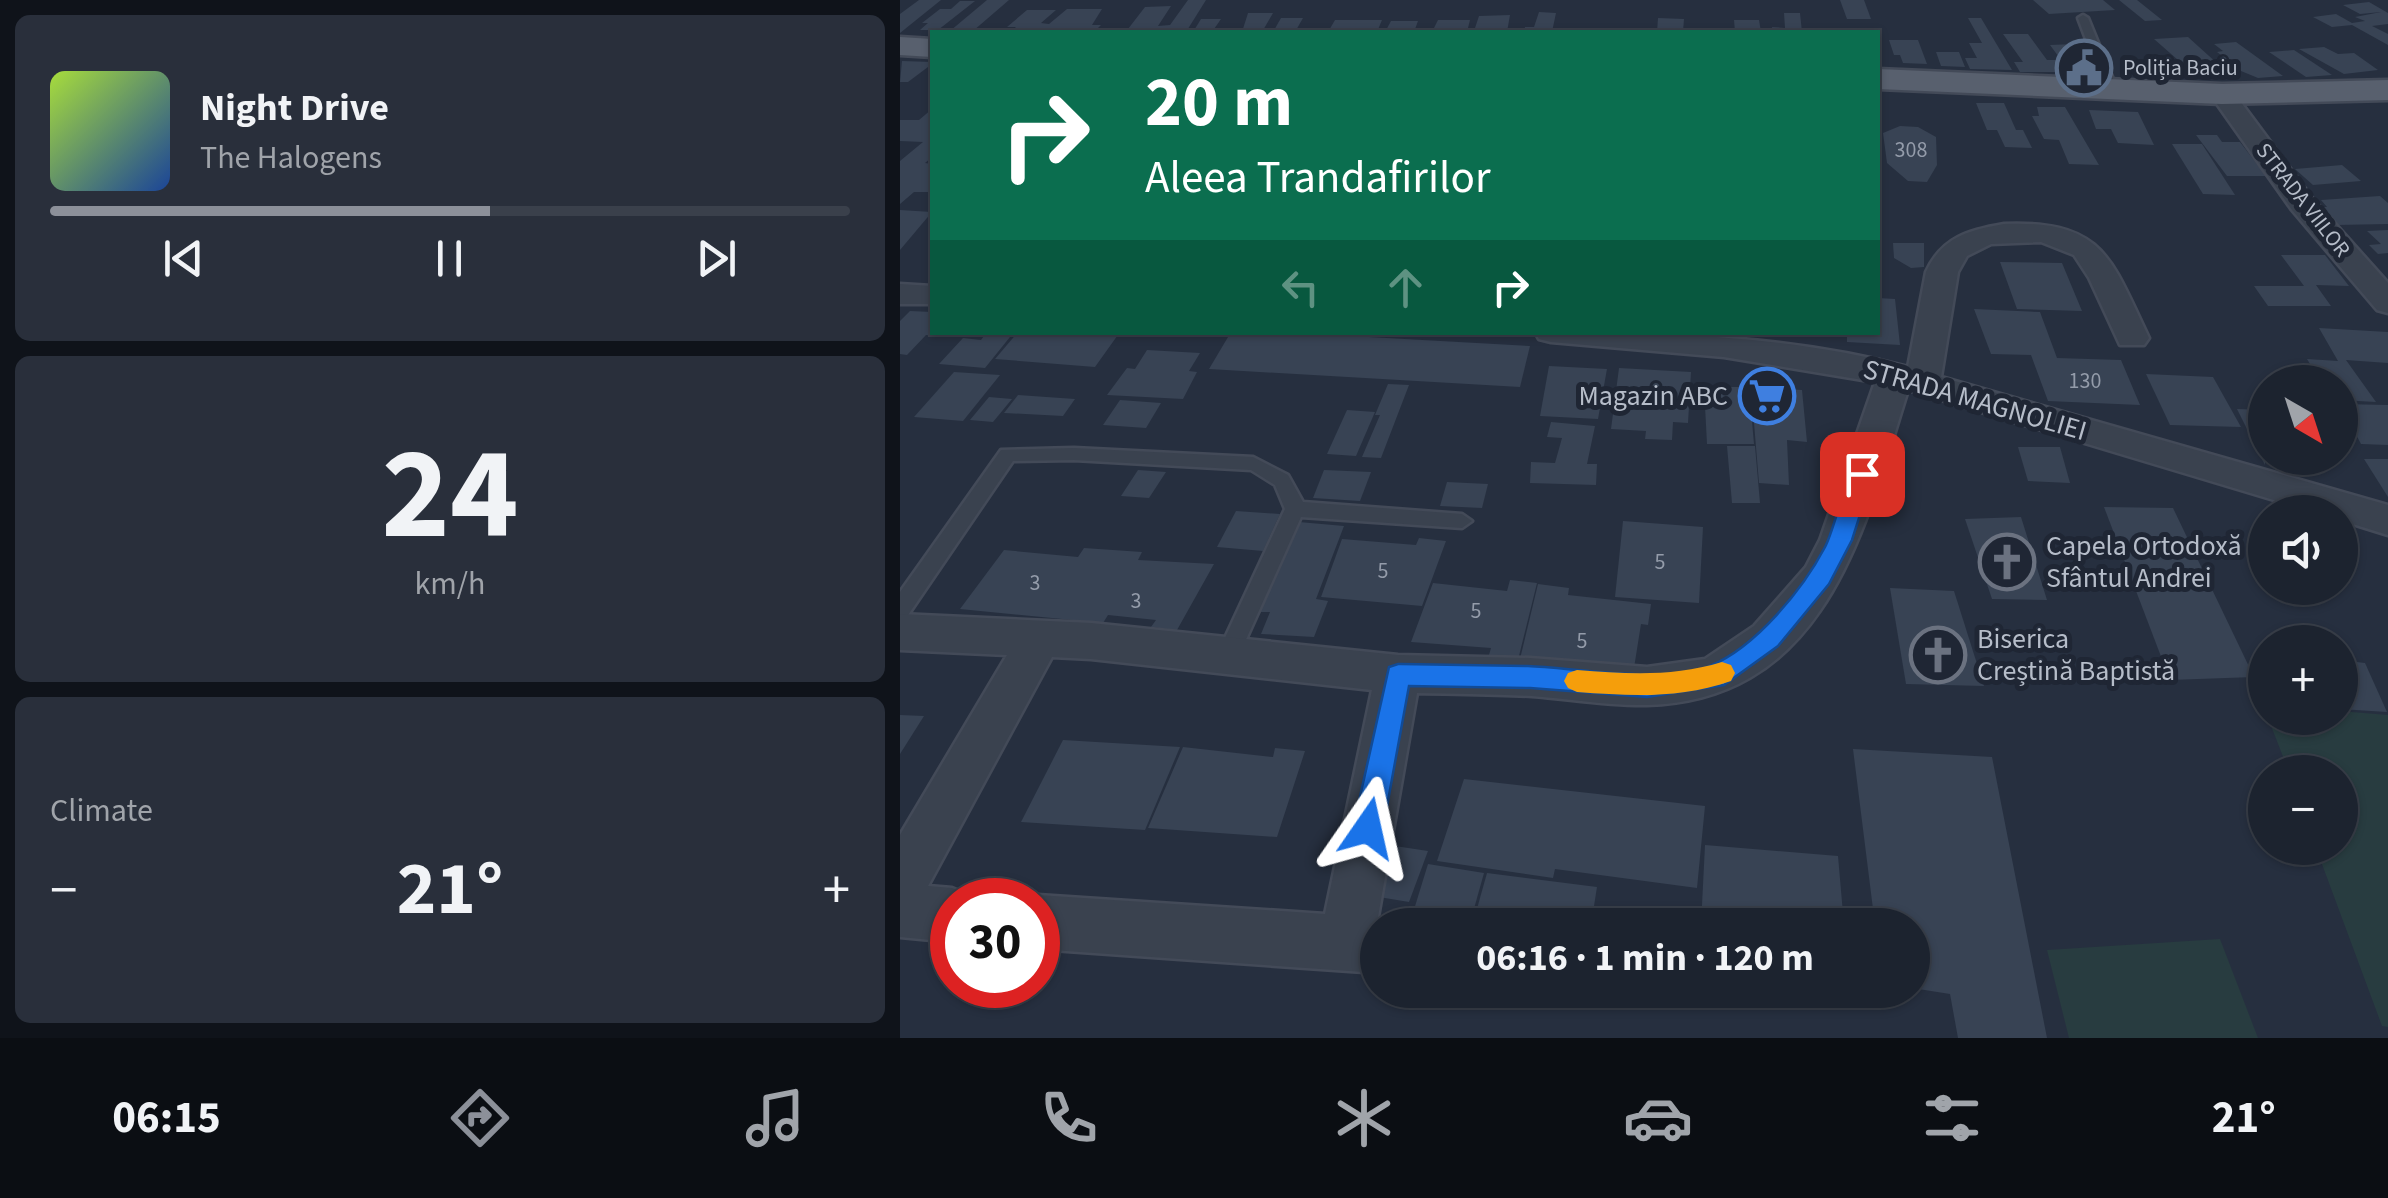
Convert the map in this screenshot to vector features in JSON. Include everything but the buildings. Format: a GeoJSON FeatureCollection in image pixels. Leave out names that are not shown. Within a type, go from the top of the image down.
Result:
{"type":"FeatureCollection","features":[{"type":"Feature","properties":{"kind":"main road"},"geometry":{"type":"LineString","coordinates":[[900,46],[930,48]]}},
{"type":"Feature","properties":{"kind":"main road"},"geometry":{"type":"LineString","coordinates":[[1880,79],[2222,94],[2388,90]]}},
{"type":"Feature","properties":{"kind":"street","name":"STRADA VIILOR"},"geometry":{"type":"LineString","coordinates":[[2222,94],[2302,204],[2388,303]]}},
{"type":"Feature","properties":{"kind":"street"},"geometry":{"type":"LineString","coordinates":[[900,632],[1228,655],[1398,674],[1530,677],[1647,686],[1690,683],[1715,677],[1770,639],[1821,578],[1909,379],[1942,272],[1959,246],[1982,237],[2041,232],[2084,248],[2132,338]]}},
{"type":"Feature","properties":{"kind":"street"},"geometry":{"type":"LineString","coordinates":[[900,294],[930,295]]}},
{"type":"Feature","properties":{"kind":"street","name":"STRADA MAGNOLIEI"},"geometry":{"type":"LineString","coordinates":[[1591,335],[1752,347],[1909,379],[2388,520]]}},
{"type":"Feature","properties":{"kind":"street"},"geometry":{"type":"LineString","coordinates":[[900,885],[1039,640]]}},
{"type":"Feature","properties":{"kind":"street"},"geometry":{"type":"LineString","coordinates":[[1367,908],[1398,674]]}},
{"type":"Feature","properties":{"kind":"street"},"geometry":{"type":"LineString","coordinates":[[900,910],[930,913]]}},
{"type":"Feature","properties":{"kind":"street"},"geometry":{"type":"LineString","coordinates":[[1060,923],[1360,944]]}},
{"type":"Feature","properties":{"kind":"lane"},"geometry":{"type":"LineString","coordinates":[[2084,18],[2111,90]]}},
{"type":"Feature","properties":{"kind":"lane"},"geometry":{"type":"LineString","coordinates":[[900,608],[1008,455],[1074,454],[1253,464],[1279,474],[1290,487],[1295,508],[1228,655]]}},
{"type":"Feature","properties":{"kind":"lane"},"geometry":{"type":"LineString","coordinates":[[1295,508],[1462,521]]}},
{"type":"Feature","properties":{"kind":"green space"},"geometry":{"type":"Polygon","coordinates":[[[2358,712],[2388,715],[2388,1027],[2382,1026],[2322,865],[2358,865],[2358,755],[2282,755],[2275,735],[2358,735],[2358,712]]]}},
{"type":"Feature","properties":{"kind":"green space"},"geometry":{"type":"Polygon","coordinates":[[[2220,939],[2258,1038],[2069,1038],[2047,950],[2220,939]]]}},
{"type":"Feature","properties":{"kind":"slow traffic"},"geometry":{"type":"LineString","coordinates":[[1577,681],[1647,686],[1690,683],[1722,673]]}},
{"type":"Feature","properties":{"kind":"place","name":"Poliția Baciu"},"geometry":{"type":"Point","coordinates":[2084,68]}},
{"type":"Feature","properties":{"kind":"place","name":"Magazin ABC"},"geometry":{"type":"Point","coordinates":[1767,396]}},
{"type":"Feature","properties":{"kind":"place","name":"Capela Ortodoxă Sfântul Andrei"},"geometry":{"type":"Point","coordinates":[2007,562]}},
{"type":"Feature","properties":{"kind":"place","name":"Biserica Creștină Baptistă"},"geometry":{"type":"Point","coordinates":[1938,655]}},
{"type":"Feature","properties":{"kind":"route"},"geometry":{"type":"LineString","coordinates":[[1368,828],[1398,674],[1530,677],[1647,686],[1715,677],[1770,639],[1821,578],[1840,540],[1862,474]]}}]}
